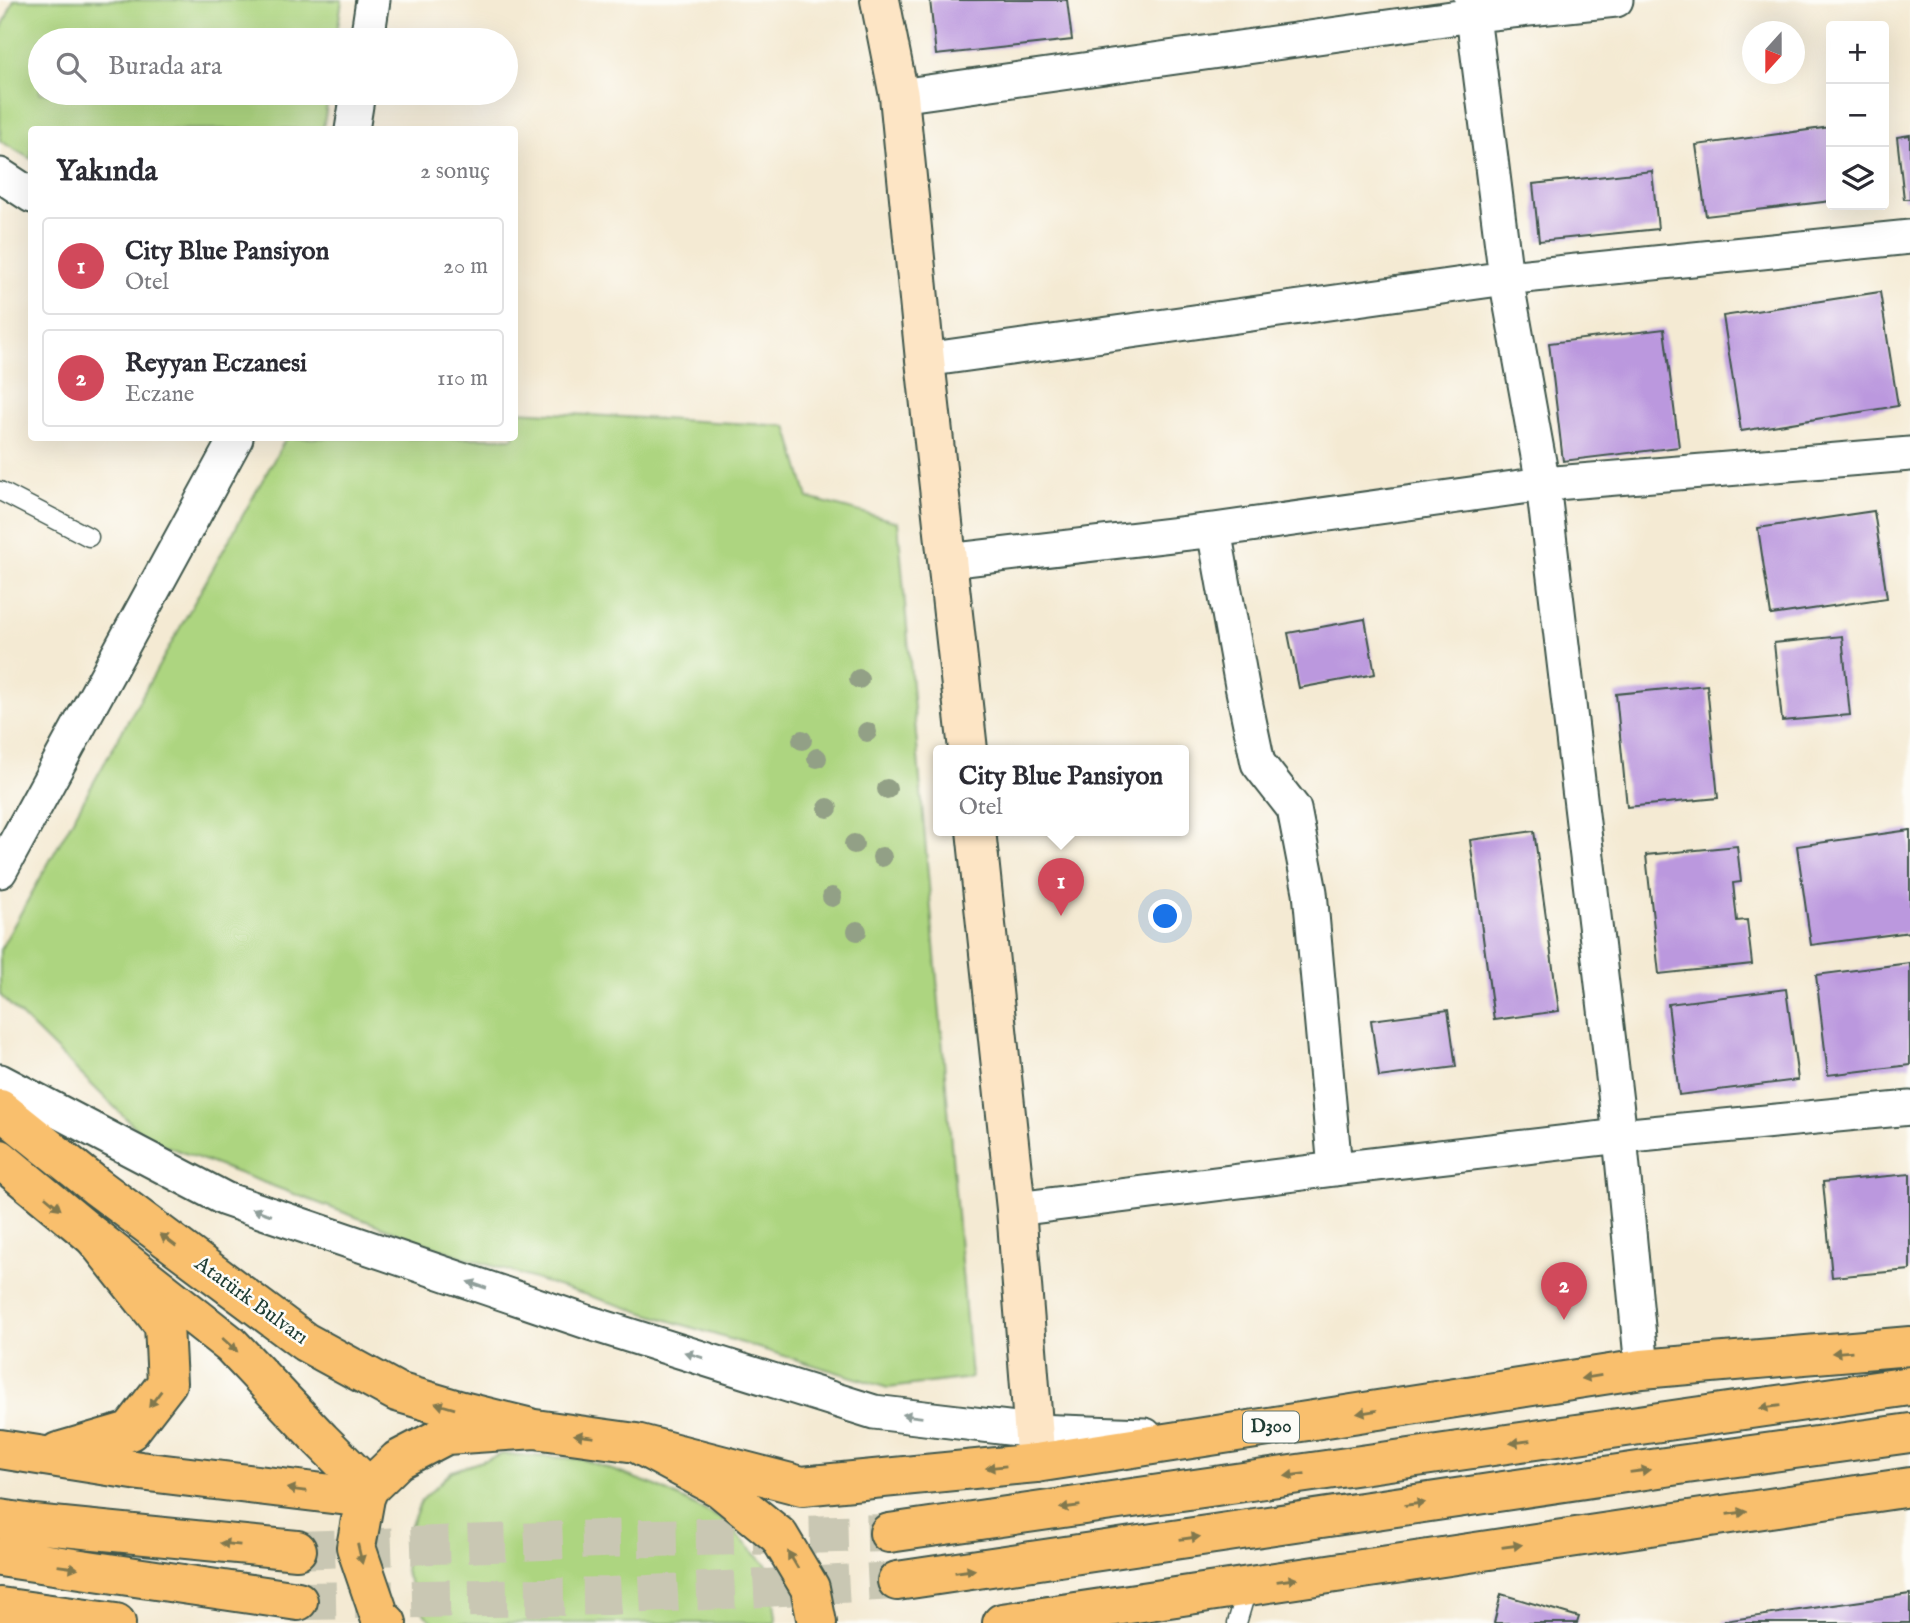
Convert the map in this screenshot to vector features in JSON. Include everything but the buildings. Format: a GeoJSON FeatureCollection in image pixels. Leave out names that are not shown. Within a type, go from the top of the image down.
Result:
{"type":"FeatureCollection","features":[{"type":"Feature","properties":{"kind":"main road","name":"Atatürk Bulvarı"},"geometry":{"type":"LineString","coordinates":[[0,1109],[96,1186],[305,1342],[397,1392],[535,1429]]}},
{"type":"Feature","properties":{"kind":"main road"},"geometry":{"type":"LineString","coordinates":[[0,1159],[230,1345],[321,1440],[367,1493]]}},
{"type":"Feature","properties":{"kind":"main road"},"geometry":{"type":"LineString","coordinates":[[46,1455],[130,1431],[167,1383],[164,1325],[94,1237]]}},
{"type":"Feature","properties":{"kind":"main road","name":"D300"},"geometry":{"type":"LineString","coordinates":[[636,1443],[802,1486],[1035,1447],[1200,1438],[1642,1369],[1910,1346]]}},
{"type":"Feature","properties":{"kind":"main road"},"geometry":{"type":"LineString","coordinates":[[889,1533],[1910,1386]]}},
{"type":"Feature","properties":{"kind":"main road"},"geometry":{"type":"LineString","coordinates":[[387,1623],[380,1618],[356,1547],[367,1493],[398,1460],[446,1435],[535,1429],[636,1443],[720,1488],[779,1536],[810,1588],[817,1623]]}},
{"type":"Feature","properties":{"kind":"main road"},"geometry":{"type":"LineString","coordinates":[[897,1581],[1910,1433]]}},
{"type":"Feature","properties":{"kind":"main road"},"geometry":{"type":"LineString","coordinates":[[0,1449],[140,1471],[367,1493]]}},
{"type":"Feature","properties":{"kind":"main road"},"geometry":{"type":"LineString","coordinates":[[1020,1622],[1910,1487]]}},
{"type":"Feature","properties":{"kind":"main road"},"geometry":{"type":"LineString","coordinates":[[0,1519],[298,1550]]}},
{"type":"Feature","properties":{"kind":"main road"},"geometry":{"type":"LineString","coordinates":[[0,1557],[298,1601]]}},
{"type":"Feature","properties":{"kind":"main road"},"geometry":{"type":"LineString","coordinates":[[0,1607],[116,1623]]}},
{"type":"Feature","properties":{"kind":"street"},"geometry":{"type":"LineString","coordinates":[[369,28],[373,0]]}},
{"type":"Feature","properties":{"kind":"street"},"geometry":{"type":"LineString","coordinates":[[880,0],[899,96],[967,745]]}},
{"type":"Feature","properties":{"kind":"street"},"geometry":{"type":"LineString","coordinates":[[899,96],[1472,7],[1616,0]]}},
{"type":"Feature","properties":{"kind":"street"},"geometry":{"type":"LineString","coordinates":[[1472,7],[1506,278],[1543,484],[1620,1136],[1642,1369]]}},
{"type":"Feature","properties":{"kind":"street"},"geometry":{"type":"LineString","coordinates":[[353,126],[356,105]]}},
{"type":"Feature","properties":{"kind":"street"},"geometry":{"type":"LineString","coordinates":[[0,175],[28,193]]}},
{"type":"Feature","properties":{"kind":"street"},"geometry":{"type":"LineString","coordinates":[[925,360],[1506,278],[1910,237]]}},
{"type":"Feature","properties":{"kind":"street"},"geometry":{"type":"LineString","coordinates":[[0,871],[234,441]]}},
{"type":"Feature","properties":{"kind":"street"},"geometry":{"type":"LineString","coordinates":[[948,561],[1214,530],[1543,484],[1910,454]]}},
{"type":"Feature","properties":{"kind":"street"},"geometry":{"type":"LineString","coordinates":[[1214,530],[1241,686],[1258,763],[1294,809],[1310,892],[1335,1169]]}},
{"type":"Feature","properties":{"kind":"street"},"geometry":{"type":"LineString","coordinates":[[0,1082],[225,1199],[590,1323],[874,1412],[1035,1447],[1016,1209],[977,836]]}},
{"type":"Feature","properties":{"kind":"street"},"geometry":{"type":"LineString","coordinates":[[1016,1209],[1620,1136],[1910,1108]]}},
{"type":"Feature","properties":{"kind":"lane"},"geometry":{"type":"LineString","coordinates":[[0,491],[89,537]]}},
{"type":"Feature","properties":{"kind":"lane"},"geometry":{"type":"LineString","coordinates":[[1237,1623],[1248,1586]]}},
{"type":"Feature","properties":{"kind":"green space"},"geometry":{"type":"Polygon","coordinates":[[[14,0],[342,0],[338,28],[28,28],[28,105],[327,105],[324,126],[28,126],[28,157],[0,141],[0,32],[14,0]]]}},
{"type":"Feature","properties":{"kind":"green space"},"geometry":{"type":"Polygon","coordinates":[[[518,411],[787,426],[808,498],[898,522],[971,1378],[888,1388],[460,1256],[147,1139],[0,995],[0,950],[284,441],[518,441],[518,411]]]}},
{"type":"Feature","properties":{"kind":"green space"},"geometry":{"type":"Polygon","coordinates":[[[503,1454],[582,1459],[656,1486],[722,1519],[770,1569],[775,1623],[434,1623],[425,1615],[405,1572],[409,1529],[421,1501],[452,1471],[503,1454]]]}},
{"type":"Feature","properties":{"kind":"tunnel"},"geometry":{"type":"LineString","coordinates":[[297,1550],[600,1539],[889,1533]]}},
{"type":"Feature","properties":{"kind":"tunnel"},"geometry":{"type":"LineString","coordinates":[[298,1601],[609,1596],[897,1581]]}},
{"type":"Feature","properties":{"kind":"place","name":"City Blue Pansiyon"},"geometry":{"type":"Point","coordinates":[1061,916]}},
{"type":"Feature","properties":{"kind":"place","name":"Reyyan Eczanesi"},"geometry":{"type":"Point","coordinates":[1564,1320]}}]}
